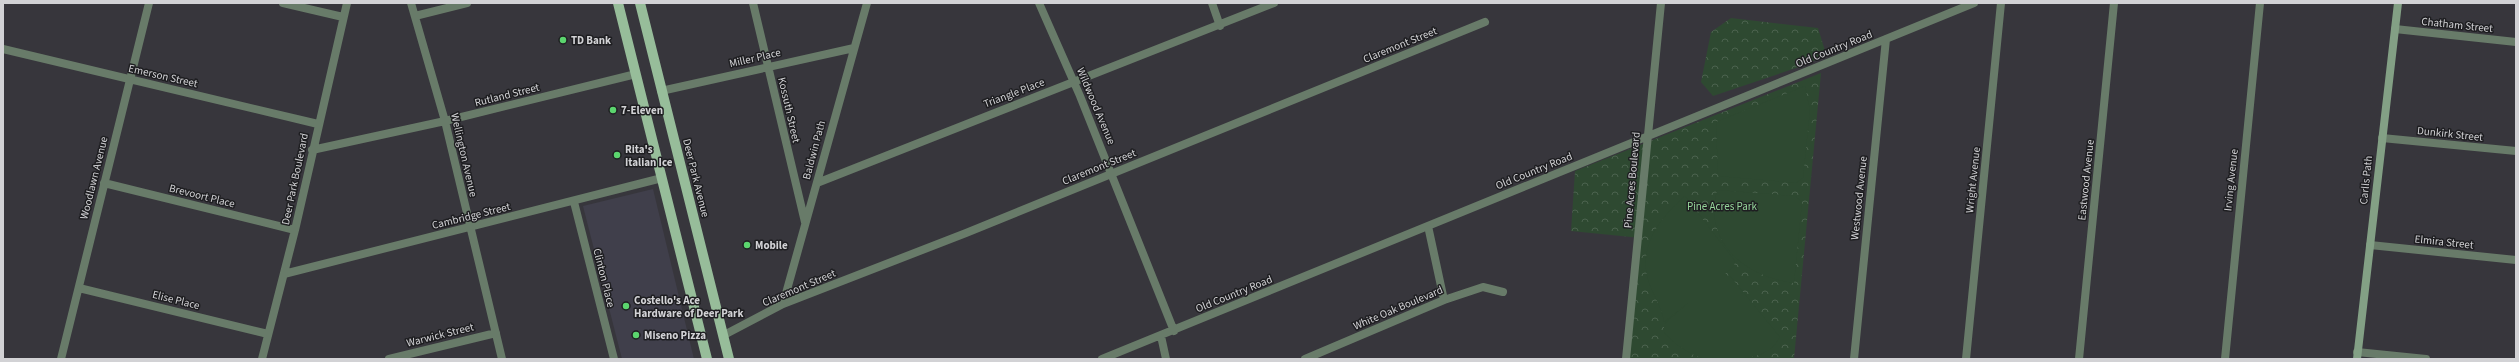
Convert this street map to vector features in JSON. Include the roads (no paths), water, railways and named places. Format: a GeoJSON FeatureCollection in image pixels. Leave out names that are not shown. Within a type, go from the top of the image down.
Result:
{"type":"FeatureCollection","features":[{"type":"Feature","properties":{"kind":"main road"},"geometry":{"type":"LineString","coordinates":[[618,3],[707,359]]}},
{"type":"Feature","properties":{"kind":"main road","name":"Deer Park Avenue"},"geometry":{"type":"LineString","coordinates":[[640,3],[729,359]]}},
{"type":"Feature","properties":{"kind":"street","name":"Woodlawn Avenue"},"geometry":{"type":"LineString","coordinates":[[61,359],[148,3]]}},
{"type":"Feature","properties":{"kind":"street"},"geometry":{"type":"LineString","coordinates":[[284,3],[343,17]]}},
{"type":"Feature","properties":{"kind":"street","name":"Deer Park Boulevard"},"geometry":{"type":"LineString","coordinates":[[262,359],[295,230],[312,150],[347,3]]}},
{"type":"Feature","properties":{"kind":"street","name":"Wellington Avenue"},"geometry":{"type":"LineString","coordinates":[[411,3],[445,121],[502,359]]}},
{"type":"Feature","properties":{"kind":"street"},"geometry":{"type":"LineString","coordinates":[[415,16],[467,3]]}},
{"type":"Feature","properties":{"kind":"street","name":"Kossuth Street"},"geometry":{"type":"LineString","coordinates":[[753,3],[805,223]]}},
{"type":"Feature","properties":{"kind":"street","name":"Baldwin Path"},"geometry":{"type":"LineString","coordinates":[[784,304],[805,223],[867,3]]}},
{"type":"Feature","properties":{"kind":"street","name":"Wildwood Avenue"},"geometry":{"type":"LineString","coordinates":[[1039,3],[1112,173],[1174,331]]}},
{"type":"Feature","properties":{"kind":"street"},"geometry":{"type":"LineString","coordinates":[[1212,3],[1220,26]]}},
{"type":"Feature","properties":{"kind":"street","name":"Triangle Place"},"geometry":{"type":"LineString","coordinates":[[817,183],[1220,26],[1274,3]]}},
{"type":"Feature","properties":{"kind":"street","name":"Pine Acres Boulevard"},"geometry":{"type":"LineString","coordinates":[[1626,359],[1661,3]]}},
{"type":"Feature","properties":{"kind":"street","name":"Old Country Road"},"geometry":{"type":"LineString","coordinates":[[1102,359],[1647,138],[1974,3]]}},
{"type":"Feature","properties":{"kind":"street","name":"Wright Avenue"},"geometry":{"type":"LineString","coordinates":[[1966,359],[2001,3]]}},
{"type":"Feature","properties":{"kind":"street","name":"Eastwood Avenue"},"geometry":{"type":"LineString","coordinates":[[2079,359],[2114,3]]}},
{"type":"Feature","properties":{"kind":"street","name":"Irving Avenue"},"geometry":{"type":"LineString","coordinates":[[2224,359],[2260,3]]}},
{"type":"Feature","properties":{"kind":"street","name":"Carlls Path"},"geometry":{"type":"LineString","coordinates":[[2357,355],[2398,3]]}},
{"type":"Feature","properties":{"kind":"street","name":"Claremont Street"},"geometry":{"type":"LineString","coordinates":[[724,335],[784,304],[1485,22]]}},
{"type":"Feature","properties":{"kind":"street","name":"Chatham Street"},"geometry":{"type":"LineString","coordinates":[[2395,29],[2516,42]]}},
{"type":"Feature","properties":{"kind":"street","name":"Westwood Avenue"},"geometry":{"type":"LineString","coordinates":[[1854,359],[1886,39]]}},
{"type":"Feature","properties":{"kind":"street","name":"Miller Place"},"geometry":{"type":"LineString","coordinates":[[661,91],[854,48]]}},
{"type":"Feature","properties":{"kind":"street","name":"Emerson Street"},"geometry":{"type":"LineString","coordinates":[[3,49],[318,124]]}},
{"type":"Feature","properties":{"kind":"street","name":"Rutland Street"},"geometry":{"type":"LineString","coordinates":[[312,150],[445,121],[636,74]]}},
{"type":"Feature","properties":{"kind":"street","name":"Dunkirk Street"},"geometry":{"type":"LineString","coordinates":[[2382,138],[2516,152]]}},
{"type":"Feature","properties":{"kind":"street","name":"Cambridge Street"},"geometry":{"type":"LineString","coordinates":[[284,274],[574,202],[662,178]]}},
{"type":"Feature","properties":{"kind":"street","name":"Brevoort Place"},"geometry":{"type":"LineString","coordinates":[[104,183],[295,230]]}},
{"type":"Feature","properties":{"kind":"street","name":"Clinton Place"},"geometry":{"type":"LineString","coordinates":[[574,202],[614,359]]}},
{"type":"Feature","properties":{"kind":"street"},"geometry":{"type":"LineString","coordinates":[[1428,226],[1444,300]]}},
{"type":"Feature","properties":{"kind":"street","name":"Elmira Street"},"geometry":{"type":"LineString","coordinates":[[2370,245],[2516,260]]}},
{"type":"Feature","properties":{"kind":"street","name":"White Oak Boulevard"},"geometry":{"type":"LineString","coordinates":[[1304,359],[1444,300],[1483,287],[1503,292]]}},
{"type":"Feature","properties":{"kind":"street","name":"Elise Place"},"geometry":{"type":"LineString","coordinates":[[79,288],[268,334]]}},
{"type":"Feature","properties":{"kind":"street","name":"Warwick Street"},"geometry":{"type":"LineString","coordinates":[[391,359],[496,333]]}},
{"type":"Feature","properties":{"kind":"street"},"geometry":{"type":"LineString","coordinates":[[1161,336],[1166,359]]}},
{"type":"Feature","properties":{"kind":"street"},"geometry":{"type":"LineString","coordinates":[[2357,355],[2426,359]]}},
{"type":"Feature","properties":{"kind":"place","name":"TD Bank"},"geometry":{"type":"Point","coordinates":[563,40]}},
{"type":"Feature","properties":{"kind":"place","name":"7-Eleven"},"geometry":{"type":"Point","coordinates":[613,110]}},
{"type":"Feature","properties":{"kind":"place","name":"Rita's Italian Ice"},"geometry":{"type":"Point","coordinates":[617,155]}},
{"type":"Feature","properties":{"kind":"place","name":"Mobile"},"geometry":{"type":"Point","coordinates":[747,245]}},
{"type":"Feature","properties":{"kind":"place","name":"Costello's Ace Hardware of Deer Park"},"geometry":{"type":"Point","coordinates":[626,306]}},
{"type":"Feature","properties":{"kind":"place","name":"Miseno Pizza"},"geometry":{"type":"Point","coordinates":[636,335]}},
{"type":"Feature","properties":{"kind":"park label","name":"Pine Acres Park"},"geometry":{"type":"Point","coordinates":[1722,206]}}]}
